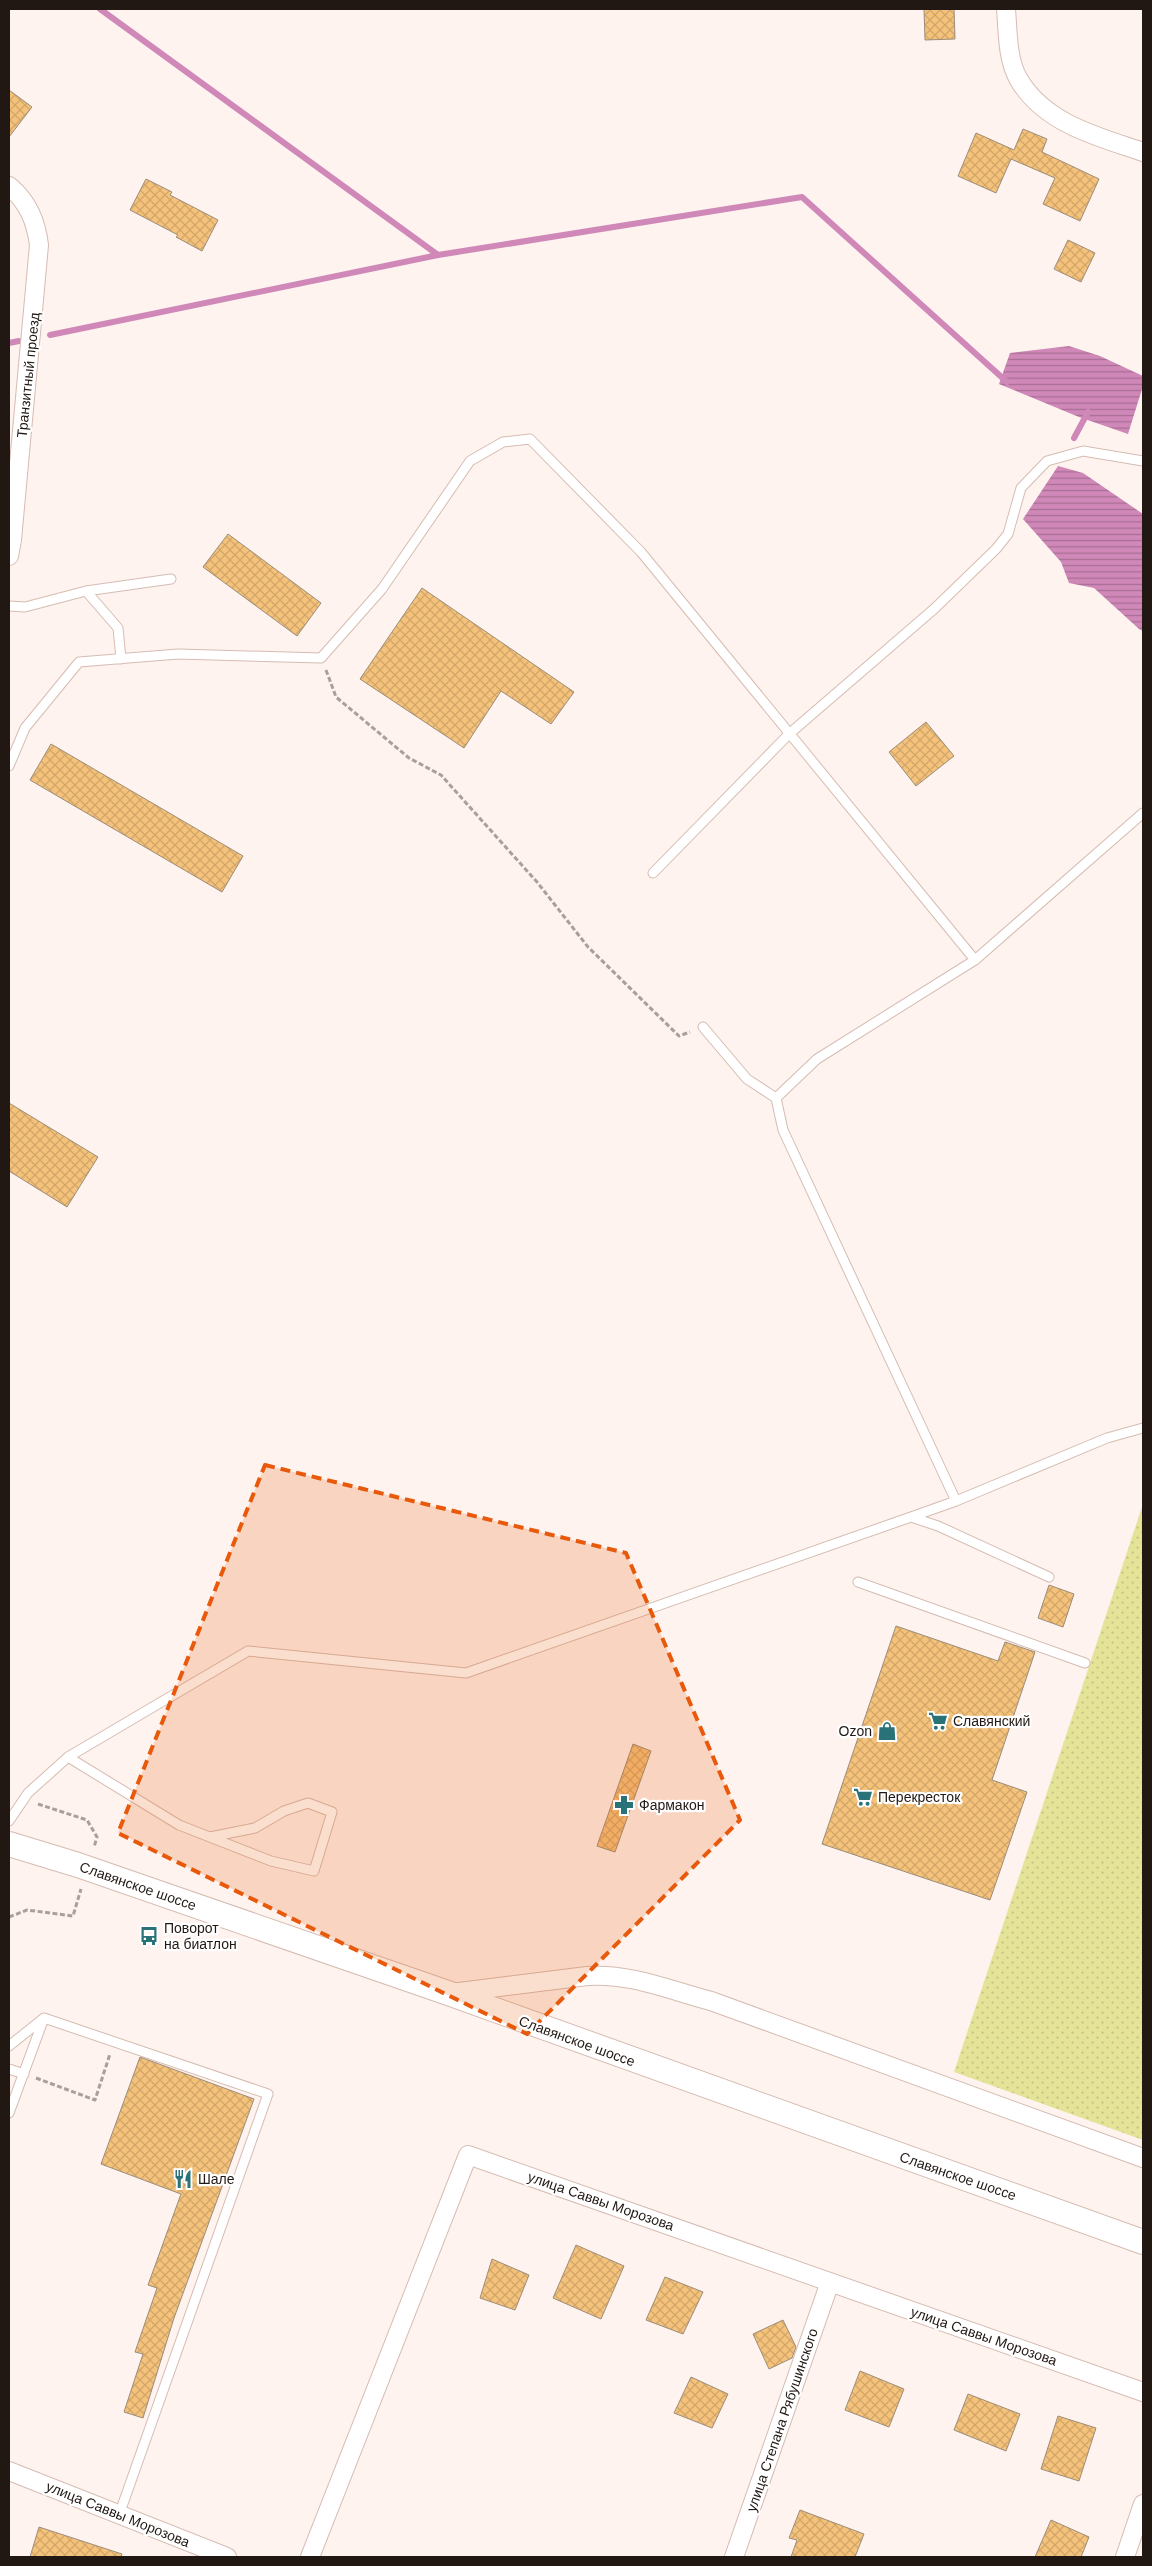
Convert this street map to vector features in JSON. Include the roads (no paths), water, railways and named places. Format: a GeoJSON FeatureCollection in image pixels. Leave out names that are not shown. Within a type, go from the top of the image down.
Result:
{"type":"FeatureCollection","features":[{"type":"Feature","properties":{"kind":"main road","name":"Славянское шоссе"},"geometry":{"type":"LineString","coordinates":[[9,1844],[78,1864],[1143,2242]]}},
{"type":"Feature","properties":{"kind":"street"},"geometry":{"type":"LineString","coordinates":[[1006,9],[1009,50],[1019,80],[1040,105],[1080,131],[1143,152]]}},
{"type":"Feature","properties":{"kind":"street","name":"Транзитный проезд"},"geometry":{"type":"LineString","coordinates":[[9,556],[39,253],[35,224],[15,192]]}},
{"type":"Feature","properties":{"kind":"street"},"geometry":{"type":"LineString","coordinates":[[448,1994],[587,1976],[608,1975],[644,1981],[711,2001],[1143,2158]]}},
{"type":"Feature","properties":{"kind":"street","name":"улица Саввы Морозова"},"geometry":{"type":"LineString","coordinates":[[310,2557],[468,2154],[1143,2392]]}},
{"type":"Feature","properties":{"kind":"street","name":"улица Степана Рябушинского"},"geometry":{"type":"LineString","coordinates":[[734,2557],[830,2282]]}},
{"type":"Feature","properties":{"kind":"street","name":"улица Саввы Морозова"},"geometry":{"type":"LineString","coordinates":[[9,2471],[227,2557]]}},
{"type":"Feature","properties":{"kind":"street"},"geometry":{"type":"LineString","coordinates":[[1125,2557],[1143,2504]]}},
{"type":"Feature","properties":{"kind":"lane"},"geometry":{"type":"LineString","coordinates":[[9,766],[25,728],[79,662],[178,654],[321,658],[382,588],[470,461],[503,442],[530,439],[641,552],[975,960]]}},
{"type":"Feature","properties":{"kind":"lane"},"geometry":{"type":"LineString","coordinates":[[653,873],[789,734],[934,608],[996,549],[1008,534],[1021,488],[1047,460],[1083,451],[1143,461]]}},
{"type":"Feature","properties":{"kind":"lane"},"geometry":{"type":"LineString","coordinates":[[9,606],[24,607],[86,591],[171,579]]}},
{"type":"Feature","properties":{"kind":"lane"},"geometry":{"type":"LineString","coordinates":[[86,591],[118,628],[121,659]]}},
{"type":"Feature","properties":{"kind":"lane"},"geometry":{"type":"LineString","coordinates":[[776,1098],[817,1059],[975,960],[1143,813]]}},
{"type":"Feature","properties":{"kind":"lane"},"geometry":{"type":"LineString","coordinates":[[703,1027],[747,1079],[776,1098],[783,1130],[956,1501]]}},
{"type":"Feature","properties":{"kind":"lane"},"geometry":{"type":"LineString","coordinates":[[9,1821],[28,1793],[68,1757],[248,1651],[466,1673],[956,1501],[1107,1438],[1143,1428]]}},
{"type":"Feature","properties":{"kind":"lane"},"geometry":{"type":"LineString","coordinates":[[911,1517],[938,1526],[1049,1577]]}},
{"type":"Feature","properties":{"kind":"lane"},"geometry":{"type":"LineString","coordinates":[[858,1582],[1085,1664]]}},
{"type":"Feature","properties":{"kind":"lane"},"geometry":{"type":"LineString","coordinates":[[68,1757],[179,1825],[271,1861],[314,1871],[332,1812],[308,1803],[284,1811],[255,1828],[210,1837]]}},
{"type":"Feature","properties":{"kind":"lane"},"geometry":{"type":"LineString","coordinates":[[44,2018],[268,2094],[119,2515]]}},
{"type":"Feature","properties":{"kind":"lane"},"geometry":{"type":"LineString","coordinates":[[9,2046],[44,2018]]}},
{"type":"Feature","properties":{"kind":"lane"},"geometry":{"type":"LineString","coordinates":[[9,2113],[44,2018]]}},
{"type":"Feature","properties":{"kind":"lane"},"geometry":{"type":"LineString","coordinates":[[9,2069],[24,2074]]}},
{"type":"Feature","properties":{"kind":"waterway"},"geometry":{"type":"LineString","coordinates":[[100,9],[438,255]]}},
{"type":"Feature","properties":{"kind":"waterway"},"geometry":{"type":"LineString","coordinates":[[50,335],[438,255],[802,197],[1007,382]]}},
{"type":"Feature","properties":{"kind":"waterway"},"geometry":{"type":"LineString","coordinates":[[9,343],[19,341]]}},
{"type":"Feature","properties":{"kind":"waterway"},"geometry":{"type":"LineString","coordinates":[[1074,438],[1088,412]]}},
{"type":"Feature","properties":{"kind":"place","name":"Славянский"},"geometry":{"type":"Point","coordinates":[938,1721]}},
{"type":"Feature","properties":{"kind":"place","name":"Ozon"},"geometry":{"type":"Point","coordinates":[887,1731]}},
{"type":"Feature","properties":{"kind":"place","name":"Перекресток"},"geometry":{"type":"Point","coordinates":[863,1797]}},
{"type":"Feature","properties":{"kind":"place","name":"Фармакон"},"geometry":{"type":"Point","coordinates":[624,1805]}},
{"type":"Feature","properties":{"kind":"place","name":"Поворот на биатлон"},"geometry":{"type":"Point","coordinates":[149,1936]}},
{"type":"Feature","properties":{"kind":"place","name":"Шале"},"geometry":{"type":"Point","coordinates":[183,2179]}}]}
